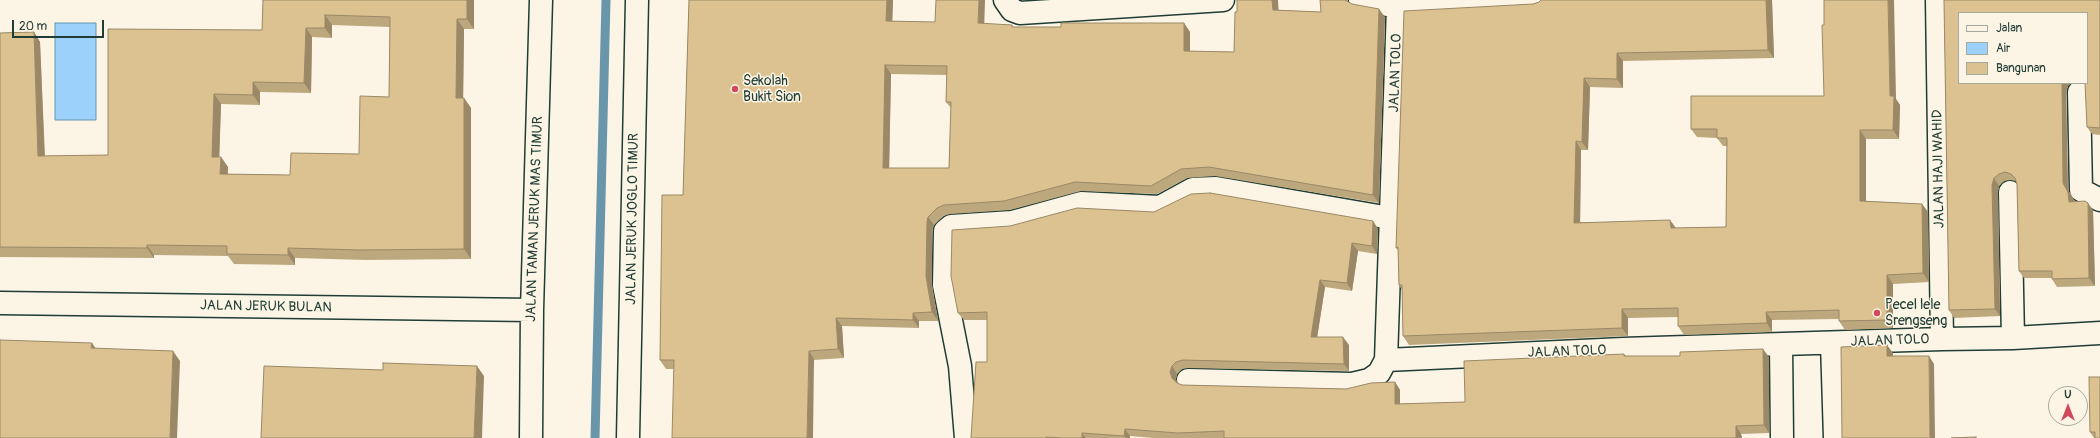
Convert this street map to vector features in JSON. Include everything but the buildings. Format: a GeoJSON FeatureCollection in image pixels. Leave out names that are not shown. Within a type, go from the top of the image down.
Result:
{"type":"FeatureCollection","features":[{"type":"Feature","properties":{"kind":"street","name":"JALAN TAMAN JERUK MAS TIMUR"},"geometry":{"type":"LineString","coordinates":[[531,438],[532,310],[541,0]]}},
{"type":"Feature","properties":{"kind":"street","name":"JALAN JERUK JOGLO TIMUR"},"geometry":{"type":"LineString","coordinates":[[628,438],[637,0]]}},
{"type":"Feature","properties":{"kind":"street"},"geometry":{"type":"LineString","coordinates":[[1005,0],[1012,10],[1020,13],[1223,0]]}},
{"type":"Feature","properties":{"kind":"street"},"geometry":{"type":"LineString","coordinates":[[1360,0],[1398,7],[1538,0]]}},
{"type":"Feature","properties":{"kind":"street","name":"JALAN HAJI WAHID"},"geometry":{"type":"LineString","coordinates":[[1937,0],[1942,339]]}},
{"type":"Feature","properties":{"kind":"street","name":"JALAN TOLO"},"geometry":{"type":"LineString","coordinates":[[1398,7],[1386,360],[1623,349],[2013,338],[2100,333]]}},
{"type":"Feature","properties":{"kind":"street"},"geometry":{"type":"LineString","coordinates":[[2079,92],[2081,190],[2100,200]]}},
{"type":"Feature","properties":{"kind":"street"},"geometry":{"type":"LineString","coordinates":[[966,438],[960,366],[944,285],[944,231],[951,226],[1012,222],[1081,203],[1160,207],[1192,189],[1216,188],[1390,218]]}},
{"type":"Feature","properties":{"kind":"street"},"geometry":{"type":"LineString","coordinates":[[2010,192],[2013,338]]}},
{"type":"Feature","properties":{"kind":"street","name":"JALAN JERUK BULAN"},"geometry":{"type":"LineString","coordinates":[[0,303],[532,310]]}},
{"type":"Feature","properties":{"kind":"street"},"geometry":{"type":"LineString","coordinates":[[1832,343],[1835,438]]}},
{"type":"Feature","properties":{"kind":"street"},"geometry":{"type":"LineString","coordinates":[[1781,345],[1782,438]]}},
{"type":"Feature","properties":{"kind":"street"},"geometry":{"type":"LineString","coordinates":[[1188,380],[1352,384],[1369,380],[1379,373],[1386,360]]}},
{"type":"Feature","properties":{"kind":"water"},"geometry":{"type":"Polygon","coordinates":[[[55,23],[96,23],[96,120],[55,120],[55,23]]]}},
{"type":"Feature","properties":{"kind":"waterway"},"geometry":{"type":"LineString","coordinates":[[595,438],[606,0]]}},
{"type":"Feature","properties":{"kind":"place","name":"Sekolah Bukit Sion"},"geometry":{"type":"Point","coordinates":[735,89]}},
{"type":"Feature","properties":{"kind":"place","name":"Pecel lele Srengseng"},"geometry":{"type":"Point","coordinates":[1877,313]}}]}
